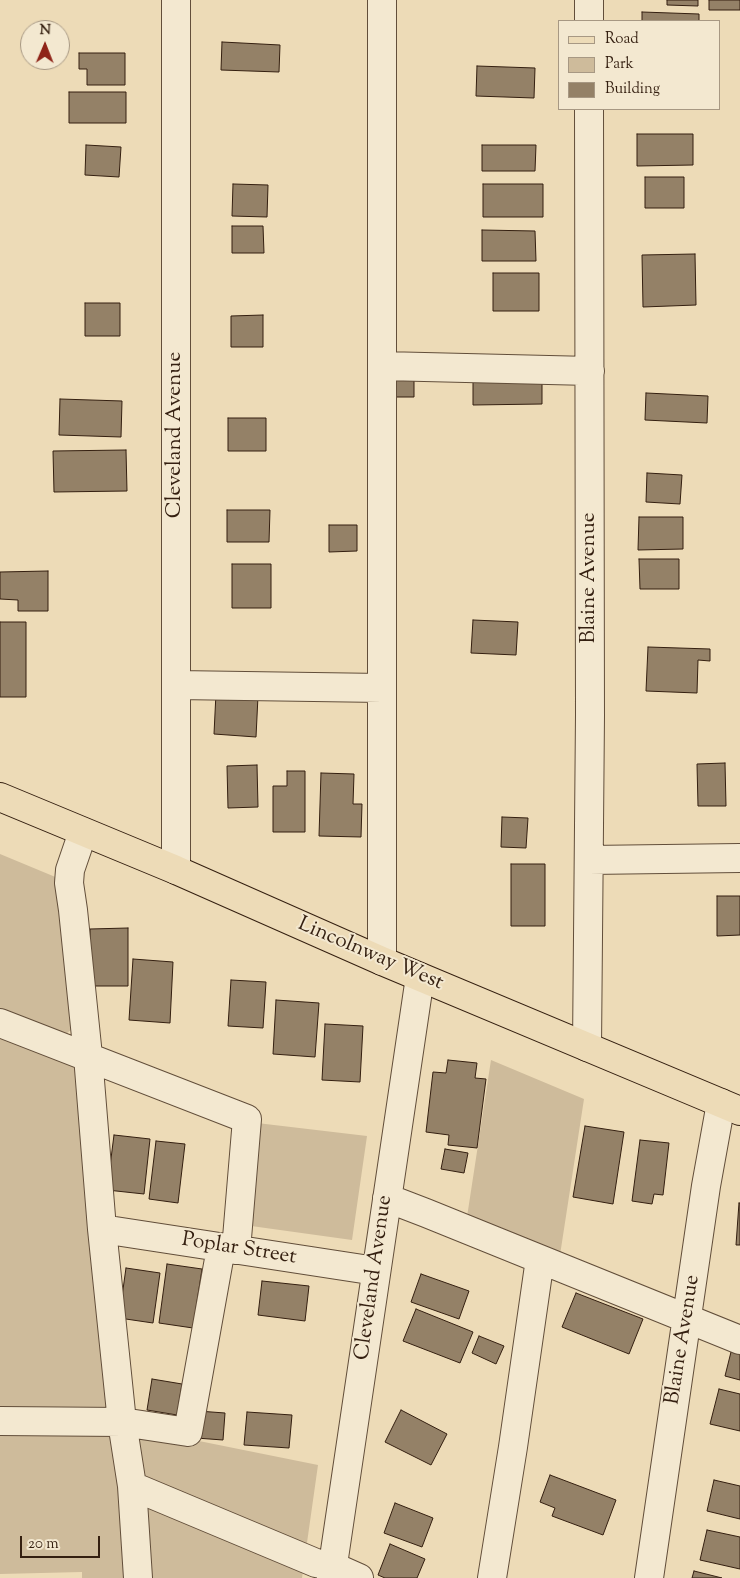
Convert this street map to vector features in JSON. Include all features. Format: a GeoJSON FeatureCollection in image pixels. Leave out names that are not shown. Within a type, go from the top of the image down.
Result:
{"type":"FeatureCollection","features":[{"type":"Feature","properties":{"kind":"main road","name":"Lincolnway West"},"geometry":{"type":"LineString","coordinates":[[0,798],[176,870],[382,961],[730,1107]]}},
{"type":"Feature","properties":{"kind":"street","name":"Cleveland Avenue"},"geometry":{"type":"LineString","coordinates":[[176,0],[176,870]]}},
{"type":"Feature","properties":{"kind":"street"},"geometry":{"type":"LineString","coordinates":[[382,0],[382,961]]}},
{"type":"Feature","properties":{"kind":"street"},"geometry":{"type":"LineString","coordinates":[[589,0],[589,20]]}},
{"type":"Feature","properties":{"kind":"street","name":"Blaine Avenue"},"geometry":{"type":"LineString","coordinates":[[587,1047],[589,860],[589,110]]}},
{"type":"Feature","properties":{"kind":"street"},"geometry":{"type":"LineString","coordinates":[[383,366],[590,371]]}},
{"type":"Feature","properties":{"kind":"street"},"geometry":{"type":"LineString","coordinates":[[177,685],[382,688]]}},
{"type":"Feature","properties":{"kind":"street"},"geometry":{"type":"LineString","coordinates":[[83,832],[70,870],[69,883],[88,1056],[102,1229],[122,1422],[132,1486],[138,1578]]}},
{"type":"Feature","properties":{"kind":"street"},"geometry":{"type":"LineString","coordinates":[[589,860],[740,858]]}},
{"type":"Feature","properties":{"kind":"street","name":"Cleveland Avenue"},"geometry":{"type":"LineString","coordinates":[[331,1572],[420,977]]}},
{"type":"Feature","properties":{"kind":"street"},"geometry":{"type":"LineString","coordinates":[[0,1023],[247,1119],[228,1249],[188,1432],[122,1422],[0,1421]]}},
{"type":"Feature","properties":{"kind":"street","name":"Blaine Avenue"},"geometry":{"type":"LineString","coordinates":[[649,1578],[706,1186],[730,1107]]}},
{"type":"Feature","properties":{"kind":"street"},"geometry":{"type":"LineString","coordinates":[[387,1198],[740,1340]]}},
{"type":"Feature","properties":{"kind":"street","name":"Poplar Street"},"geometry":{"type":"LineString","coordinates":[[102,1229],[376,1271]]}},
{"type":"Feature","properties":{"kind":"street"},"geometry":{"type":"LineString","coordinates":[[492,1578],[540,1259]]}},
{"type":"Feature","properties":{"kind":"street"},"geometry":{"type":"LineString","coordinates":[[132,1486],[316,1562],[331,1572],[359,1578]]}},
{"type":"Feature","properties":{"kind":"green space"},"geometry":{"type":"Polygon","coordinates":[[[0,854],[65,881],[77,1025],[61,1038],[0,1014],[0,854]]]}},
{"type":"Feature","properties":{"kind":"green space"},"geometry":{"type":"Polygon","coordinates":[[[0,1032],[80,1063],[114,1413],[0,1412],[0,1032]]]}},
{"type":"Feature","properties":{"kind":"green space"},"geometry":{"type":"Polygon","coordinates":[[[491,1060],[584,1099],[560,1255],[467,1217],[491,1060]]]}},
{"type":"Feature","properties":{"kind":"green space"},"geometry":{"type":"Polygon","coordinates":[[[257,1123],[367,1136],[352,1240],[244,1225],[257,1123]]]}},
{"type":"Feature","properties":{"kind":"green space"},"geometry":{"type":"Polygon","coordinates":[[[0,1426],[194,1440],[318,1465],[302,1578],[82,1578],[82,1572],[0,1574],[0,1426]]]}},
{"type":"Feature","properties":{"kind":"building"},"geometry":{"type":"Polygon","coordinates":[[[667,0],[698,0],[698,6],[667,5],[667,0]]]}},
{"type":"Feature","properties":{"kind":"building"},"geometry":{"type":"Polygon","coordinates":[[[709,0],[740,0],[740,10],[709,10],[709,0]]]}},
{"type":"Feature","properties":{"kind":"building"},"geometry":{"type":"Polygon","coordinates":[[[642,12],[699,14],[699,20],[642,20],[642,12]]]}},
{"type":"Feature","properties":{"kind":"building"},"geometry":{"type":"Polygon","coordinates":[[[222,42],[280,45],[279,72],[221,70],[222,42]]]}},
{"type":"Feature","properties":{"kind":"building"},"geometry":{"type":"Polygon","coordinates":[[[79,53],[125,53],[125,85],[87,85],[87,69],[79,69],[79,53]]]}},
{"type":"Feature","properties":{"kind":"building"},"geometry":{"type":"Polygon","coordinates":[[[477,66],[535,68],[534,98],[476,96],[477,66]]]}},
{"type":"Feature","properties":{"kind":"building"},"geometry":{"type":"Polygon","coordinates":[[[69,92],[126,92],[126,123],[69,123],[69,92]]]}},
{"type":"Feature","properties":{"kind":"building"},"geometry":{"type":"Polygon","coordinates":[[[637,134],[693,134],[693,165],[637,166],[637,134]]]}},
{"type":"Feature","properties":{"kind":"building"},"geometry":{"type":"Polygon","coordinates":[[[86,145],[121,147],[119,177],[85,175],[86,145]]]}},
{"type":"Feature","properties":{"kind":"building"},"geometry":{"type":"Polygon","coordinates":[[[482,145],[536,145],[535,171],[482,171],[482,145]]]}},
{"type":"Feature","properties":{"kind":"building"},"geometry":{"type":"Polygon","coordinates":[[[645,177],[684,177],[684,208],[645,208],[645,177]]]}},
{"type":"Feature","properties":{"kind":"building"},"geometry":{"type":"Polygon","coordinates":[[[233,184],[268,185],[267,217],[232,216],[233,184]]]}},
{"type":"Feature","properties":{"kind":"building"},"geometry":{"type":"Polygon","coordinates":[[[483,184],[543,184],[543,217],[483,217],[483,184]]]}},
{"type":"Feature","properties":{"kind":"building"},"geometry":{"type":"Polygon","coordinates":[[[232,226],[263,226],[264,253],[232,253],[232,226]]]}},
{"type":"Feature","properties":{"kind":"building"},"geometry":{"type":"Polygon","coordinates":[[[482,230],[535,231],[536,261],[482,261],[482,230]]]}},
{"type":"Feature","properties":{"kind":"building"},"geometry":{"type":"Polygon","coordinates":[[[695,254],[696,305],[643,307],[642,255],[695,254]]]}},
{"type":"Feature","properties":{"kind":"building"},"geometry":{"type":"Polygon","coordinates":[[[493,273],[539,273],[539,311],[493,311],[493,273]]]}},
{"type":"Feature","properties":{"kind":"building"},"geometry":{"type":"Polygon","coordinates":[[[85,303],[120,303],[120,336],[85,336],[85,303]]]}},
{"type":"Feature","properties":{"kind":"building"},"geometry":{"type":"Polygon","coordinates":[[[263,315],[263,347],[231,347],[231,316],[263,315]]]}},
{"type":"Feature","properties":{"kind":"building"},"geometry":{"type":"Polygon","coordinates":[[[385,373],[414,373],[414,397],[385,397],[385,373]]]}},
{"type":"Feature","properties":{"kind":"building"},"geometry":{"type":"Polygon","coordinates":[[[542,374],[542,404],[473,405],[473,375],[542,374]]]}},
{"type":"Feature","properties":{"kind":"building"},"geometry":{"type":"Polygon","coordinates":[[[646,393],[708,396],[707,423],[645,420],[646,393]]]}},
{"type":"Feature","properties":{"kind":"building"},"geometry":{"type":"Polygon","coordinates":[[[60,399],[122,401],[121,437],[59,435],[60,399]]]}},
{"type":"Feature","properties":{"kind":"building"},"geometry":{"type":"Polygon","coordinates":[[[228,418],[266,418],[266,451],[228,451],[228,418]]]}},
{"type":"Feature","properties":{"kind":"building"},"geometry":{"type":"Polygon","coordinates":[[[126,450],[127,491],[54,492],[53,451],[126,450]]]}},
{"type":"Feature","properties":{"kind":"building"},"geometry":{"type":"Polygon","coordinates":[[[647,473],[682,475],[680,504],[646,502],[647,473]]]}},
{"type":"Feature","properties":{"kind":"building"},"geometry":{"type":"Polygon","coordinates":[[[227,510],[270,510],[269,542],[227,542],[227,510]]]}},
{"type":"Feature","properties":{"kind":"building"},"geometry":{"type":"Polygon","coordinates":[[[639,517],[683,517],[683,549],[638,550],[639,517]]]}},
{"type":"Feature","properties":{"kind":"building"},"geometry":{"type":"Polygon","coordinates":[[[329,525],[357,525],[357,551],[329,552],[329,525]]]}},
{"type":"Feature","properties":{"kind":"building"},"geometry":{"type":"Polygon","coordinates":[[[639,559],[679,559],[679,589],[640,589],[639,559]]]}},
{"type":"Feature","properties":{"kind":"building"},"geometry":{"type":"Polygon","coordinates":[[[232,564],[271,564],[271,608],[232,608],[232,564]]]}},
{"type":"Feature","properties":{"kind":"building"},"geometry":{"type":"Polygon","coordinates":[[[48,571],[48,611],[18,611],[18,600],[0,599],[0,572],[48,571]]]}},
{"type":"Feature","properties":{"kind":"building"},"geometry":{"type":"Polygon","coordinates":[[[473,620],[518,622],[516,655],[471,653],[473,620]]]}},
{"type":"Feature","properties":{"kind":"building"},"geometry":{"type":"Polygon","coordinates":[[[0,622],[26,622],[26,697],[0,697],[0,622]]]}},
{"type":"Feature","properties":{"kind":"building"},"geometry":{"type":"Polygon","coordinates":[[[648,647],[710,649],[710,661],[698,660],[697,693],[646,691],[648,647]]]}},
{"type":"Feature","properties":{"kind":"building"},"geometry":{"type":"Polygon","coordinates":[[[216,693],[258,696],[256,737],[214,734],[216,693]]]}},
{"type":"Feature","properties":{"kind":"building"},"geometry":{"type":"Polygon","coordinates":[[[725,763],[726,806],[698,806],[697,764],[725,763]]]}},
{"type":"Feature","properties":{"kind":"building"},"geometry":{"type":"Polygon","coordinates":[[[257,765],[258,807],[228,808],[227,766],[257,765]]]}},
{"type":"Feature","properties":{"kind":"building"},"geometry":{"type":"Polygon","coordinates":[[[287,771],[305,771],[305,832],[273,832],[273,786],[287,786],[287,771]]]}},
{"type":"Feature","properties":{"kind":"building"},"geometry":{"type":"Polygon","coordinates":[[[321,773],[354,774],[353,804],[362,804],[361,837],[319,836],[321,773]]]}},
{"type":"Feature","properties":{"kind":"building"},"geometry":{"type":"Polygon","coordinates":[[[502,817],[528,818],[526,848],[501,847],[502,817]]]}},
{"type":"Feature","properties":{"kind":"building"},"geometry":{"type":"Polygon","coordinates":[[[511,864],[545,864],[545,926],[511,926],[511,864]]]}},
{"type":"Feature","properties":{"kind":"building"},"geometry":{"type":"Polygon","coordinates":[[[717,896],[740,896],[740,935],[717,936],[717,896]]]}},
{"type":"Feature","properties":{"kind":"building"},"geometry":{"type":"Polygon","coordinates":[[[128,928],[128,986],[91,986],[90,929],[128,928]]]}},
{"type":"Feature","properties":{"kind":"building"},"geometry":{"type":"Polygon","coordinates":[[[133,959],[173,962],[170,1023],[129,1020],[133,959]]]}},
{"type":"Feature","properties":{"kind":"building"},"geometry":{"type":"Polygon","coordinates":[[[231,980],[266,982],[263,1028],[228,1026],[231,980]]]}},
{"type":"Feature","properties":{"kind":"building"},"geometry":{"type":"Polygon","coordinates":[[[276,1000],[319,1003],[315,1057],[273,1054],[276,1000]]]}},
{"type":"Feature","properties":{"kind":"building"},"geometry":{"type":"Polygon","coordinates":[[[325,1024],[363,1026],[360,1082],[322,1080],[325,1024]]]}},
{"type":"Feature","properties":{"kind":"building"},"geometry":{"type":"Polygon","coordinates":[[[448,1060],[477,1063],[475,1078],[486,1079],[477,1148],[448,1145],[449,1135],[426,1132],[433,1072],[446,1073],[448,1060]]]}},
{"type":"Feature","properties":{"kind":"building"},"geometry":{"type":"Polygon","coordinates":[[[585,1126],[624,1132],[613,1204],[573,1197],[585,1126]]]}},
{"type":"Feature","properties":{"kind":"building"},"geometry":{"type":"Polygon","coordinates":[[[114,1135],[150,1139],[144,1194],[107,1190],[114,1135]]]}},
{"type":"Feature","properties":{"kind":"building"},"geometry":{"type":"Polygon","coordinates":[[[640,1140],[669,1143],[663,1195],[654,1194],[652,1204],[632,1201],[640,1140]]]}},
{"type":"Feature","properties":{"kind":"building"},"geometry":{"type":"Polygon","coordinates":[[[156,1141],[185,1144],[178,1203],[149,1199],[156,1141]]]}},
{"type":"Feature","properties":{"kind":"building"},"geometry":{"type":"Polygon","coordinates":[[[445,1149],[468,1153],[464,1173],[441,1169],[445,1149]]]}},
{"type":"Feature","properties":{"kind":"building"},"geometry":{"type":"Polygon","coordinates":[[[739,1203],[740,1245],[736,1245],[739,1203]]]}},
{"type":"Feature","properties":{"kind":"building"},"geometry":{"type":"Polygon","coordinates":[[[167,1264],[202,1269],[193,1328],[159,1323],[167,1264]]]}},
{"type":"Feature","properties":{"kind":"building"},"geometry":{"type":"Polygon","coordinates":[[[126,1268],[160,1273],[153,1323],[119,1318],[126,1268]]]}},
{"type":"Feature","properties":{"kind":"building"},"geometry":{"type":"Polygon","coordinates":[[[421,1274],[469,1291],[459,1319],[411,1302],[421,1274]]]}},
{"type":"Feature","properties":{"kind":"building"},"geometry":{"type":"Polygon","coordinates":[[[262,1281],[309,1286],[305,1321],[258,1315],[262,1281]]]}},
{"type":"Feature","properties":{"kind":"building"},"geometry":{"type":"Polygon","coordinates":[[[576,1293],[643,1319],[629,1354],[562,1327],[576,1293]]]}},
{"type":"Feature","properties":{"kind":"building"},"geometry":{"type":"Polygon","coordinates":[[[416,1309],[473,1332],[460,1363],[403,1341],[416,1309]]]}},
{"type":"Feature","properties":{"kind":"building"},"geometry":{"type":"Polygon","coordinates":[[[479,1336],[504,1346],[496,1364],[472,1353],[479,1336]]]}},
{"type":"Feature","properties":{"kind":"building"},"geometry":{"type":"Polygon","coordinates":[[[731,1352],[740,1354],[740,1380],[725,1376],[731,1352]]]}},
{"type":"Feature","properties":{"kind":"building"},"geometry":{"type":"Polygon","coordinates":[[[152,1379],[182,1384],[177,1415],[147,1410],[152,1379]]]}},
{"type":"Feature","properties":{"kind":"building"},"geometry":{"type":"Polygon","coordinates":[[[719,1389],[740,1394],[740,1431],[710,1424],[719,1389]]]}},
{"type":"Feature","properties":{"kind":"building"},"geometry":{"type":"Polygon","coordinates":[[[401,1410],[447,1434],[431,1465],[385,1442],[401,1410]]]}},
{"type":"Feature","properties":{"kind":"building"},"geometry":{"type":"Polygon","coordinates":[[[198,1411],[225,1413],[223,1440],[196,1438],[198,1411]]]}},
{"type":"Feature","properties":{"kind":"building"},"geometry":{"type":"Polygon","coordinates":[[[247,1412],[292,1415],[289,1448],[244,1445],[247,1412]]]}},
{"type":"Feature","properties":{"kind":"building"},"geometry":{"type":"Polygon","coordinates":[[[550,1475],[616,1500],[603,1535],[552,1516],[555,1508],[540,1502],[550,1475]]]}},
{"type":"Feature","properties":{"kind":"building"},"geometry":{"type":"Polygon","coordinates":[[[714,1480],[740,1486],[740,1519],[707,1511],[714,1480]]]}},
{"type":"Feature","properties":{"kind":"building"},"geometry":{"type":"Polygon","coordinates":[[[395,1503],[433,1518],[422,1547],[384,1533],[395,1503]]]}},
{"type":"Feature","properties":{"kind":"building"},"geometry":{"type":"Polygon","coordinates":[[[707,1530],[740,1537],[740,1569],[700,1560],[707,1530]]]}},
{"type":"Feature","properties":{"kind":"building"},"geometry":{"type":"Polygon","coordinates":[[[390,1544],[425,1559],[417,1578],[385,1578],[378,1575],[390,1544]]]}},
{"type":"Feature","properties":{"kind":"building"},"geometry":{"type":"Polygon","coordinates":[[[694,1571],[722,1578],[692,1578],[694,1571]]]}}]}
